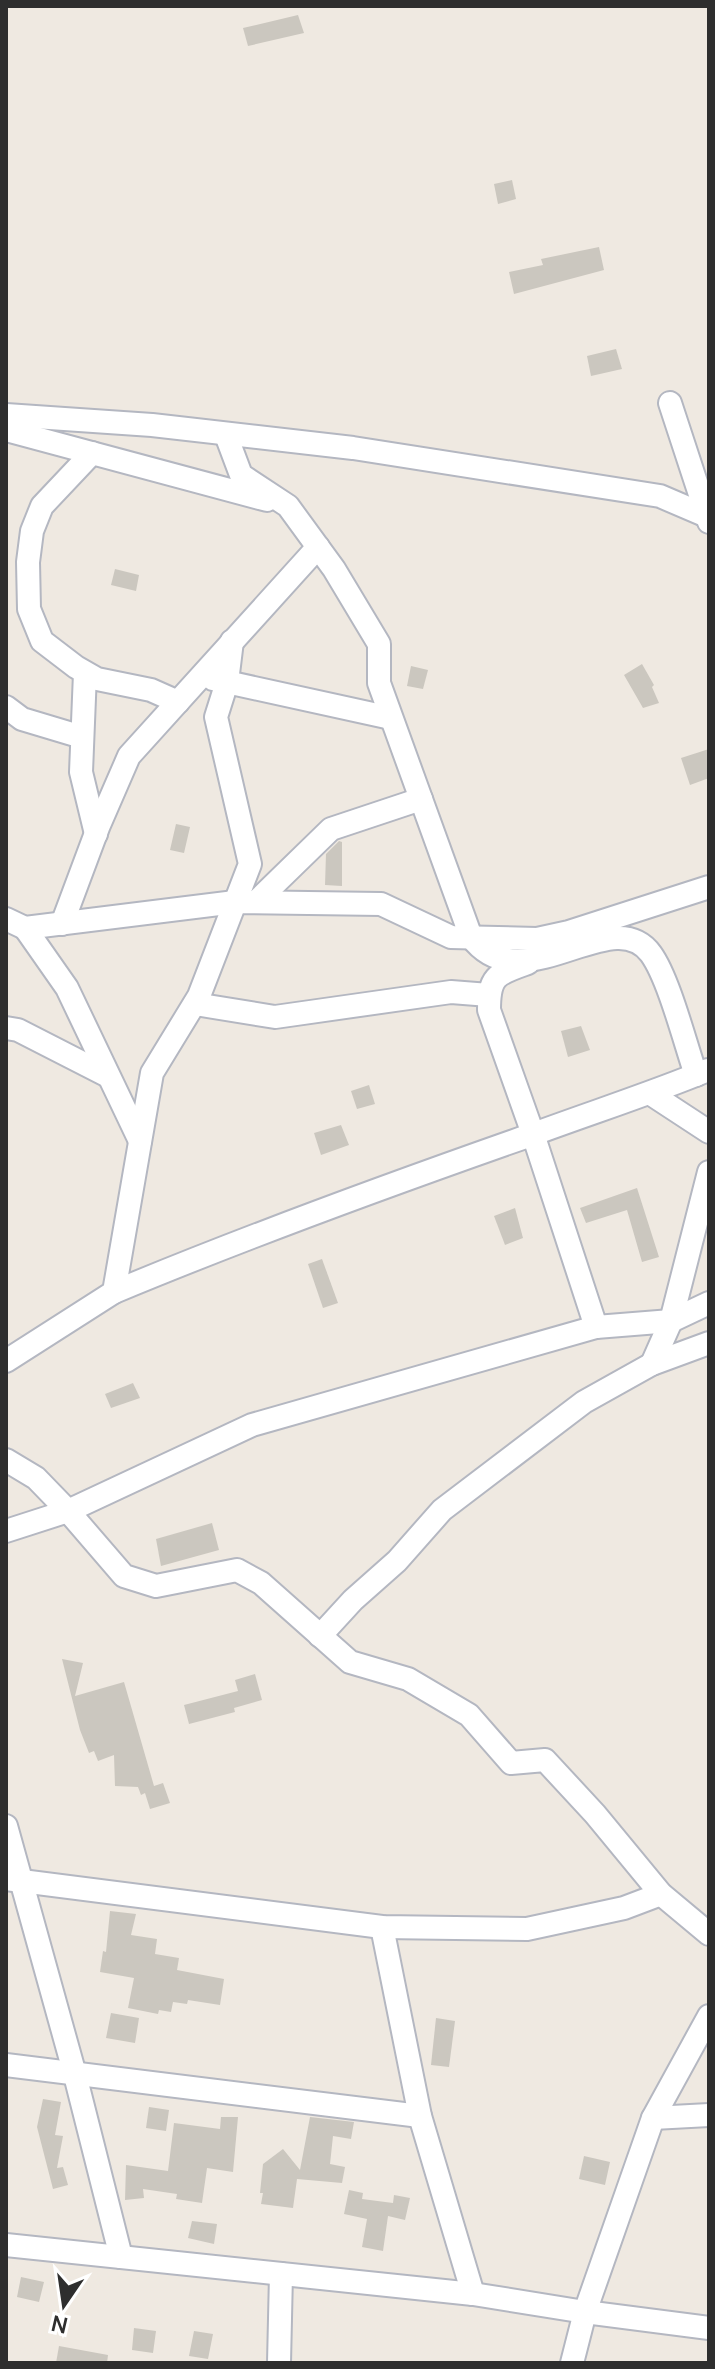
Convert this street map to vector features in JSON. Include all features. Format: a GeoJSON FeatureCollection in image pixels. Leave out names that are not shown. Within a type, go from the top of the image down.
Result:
{"type":"FeatureCollection","features":[{"type":"Feature","properties":{"kind":"street"},"geometry":{"type":"LineString","coordinates":[[670,403],[708,519]]}},
{"type":"Feature","properties":{"kind":"street"},"geometry":{"type":"LineString","coordinates":[[6,415],[152,425],[353,448],[660,496],[708,519]]}},
{"type":"Feature","properties":{"kind":"street"},"geometry":{"type":"LineString","coordinates":[[6,430],[288,506]]}},
{"type":"Feature","properties":{"kind":"street"},"geometry":{"type":"LineString","coordinates":[[226,435],[241,475],[288,506],[318,547],[379,644],[379,683],[471,937],[481,950],[501,959],[533,961]]}},
{"type":"Feature","properties":{"kind":"street"},"geometry":{"type":"LineString","coordinates":[[92,453],[42,506],[32,531],[28,562],[29,609],[42,641],[85,673],[97,679],[151,690],[178,702]]}},
{"type":"Feature","properties":{"kind":"street"},"geometry":{"type":"LineString","coordinates":[[62,924],[129,756],[318,547]]}},
{"type":"Feature","properties":{"kind":"street"},"geometry":{"type":"LineString","coordinates":[[114,1292],[152,1073],[195,1004],[246,902],[250,864],[216,717],[227,682],[232,641]]}},
{"type":"Feature","properties":{"kind":"street"},"geometry":{"type":"LineString","coordinates":[[85,673],[81,772],[96,834]]}},
{"type":"Feature","properties":{"kind":"street"},"geometry":{"type":"LineString","coordinates":[[201,676],[391,718]]}},
{"type":"Feature","properties":{"kind":"street"},"geometry":{"type":"LineString","coordinates":[[6,707],[22,719],[82,737]]}},
{"type":"Feature","properties":{"kind":"street"},"geometry":{"type":"LineString","coordinates":[[246,902],[331,829],[421,799]]}},
{"type":"Feature","properties":{"kind":"street"},"geometry":{"type":"LineString","coordinates":[[16,923],[62,924],[246,902],[381,904],[451,937],[537,939],[569,932],[709,887]]}},
{"type":"Feature","properties":{"kind":"street"},"geometry":{"type":"LineString","coordinates":[[16,923],[67,988],[140,1141]]}},
{"type":"Feature","properties":{"kind":"street"},"geometry":{"type":"LineString","coordinates":[[6,1361],[114,1292],[197,1257],[533,1134],[651,1094],[702,1072],[660,970],[650,952],[635,938],[618,937],[587,943],[533,961],[502,972],[489,989],[489,1010],[533,1134],[596,1327]]}},
{"type":"Feature","properties":{"kind":"street"},"geometry":{"type":"LineString","coordinates":[[195,1004],[275,1017],[451,992],[489,995]]}},
{"type":"Feature","properties":{"kind":"street"},"geometry":{"type":"LineString","coordinates":[[6,1028],[18,1030],[108,1076]]}},
{"type":"Feature","properties":{"kind":"street"},"geometry":{"type":"LineString","coordinates":[[651,1094],[709,1132]]}},
{"type":"Feature","properties":{"kind":"street"},"geometry":{"type":"LineString","coordinates":[[652,1364],[671,1321],[709,1172]]}},
{"type":"Feature","properties":{"kind":"street"},"geometry":{"type":"LineString","coordinates":[[6,1531],[68,1511],[252,1425],[596,1327],[671,1321],[709,1303]]}},
{"type":"Feature","properties":{"kind":"street"},"geometry":{"type":"LineString","coordinates":[[320,1636],[353,1600],[397,1561],[442,1510],[584,1402],[652,1364],[709,1343]]}},
{"type":"Feature","properties":{"kind":"street"},"geometry":{"type":"LineString","coordinates":[[6,1460],[36,1478],[124,1576],[156,1586],[237,1570],[261,1583],[350,1662],[408,1679],[469,1715],[511,1763],[545,1760],[595,1814],[661,1894],[709,1934]]}},
{"type":"Feature","properties":{"kind":"street"},"geometry":{"type":"LineString","coordinates":[[6,1826],[13,1880],[74,2071],[121,2257]]}},
{"type":"Feature","properties":{"kind":"street"},"geometry":{"type":"LineString","coordinates":[[13,1880],[382,1927],[527,1929],[624,1908],[661,1894]]}},
{"type":"Feature","properties":{"kind":"street"},"geometry":{"type":"LineString","coordinates":[[382,1927],[420,2116],[473,2294]]}},
{"type":"Feature","properties":{"kind":"street"},"geometry":{"type":"LineString","coordinates":[[572,2363],[585,2312],[653,2118],[709,2016]]}},
{"type":"Feature","properties":{"kind":"street"},"geometry":{"type":"LineString","coordinates":[[6,2065],[420,2116]]}},
{"type":"Feature","properties":{"kind":"street"},"geometry":{"type":"LineString","coordinates":[[653,2118],[709,2115]]}},
{"type":"Feature","properties":{"kind":"street"},"geometry":{"type":"LineString","coordinates":[[6,2245],[473,2294],[709,2328]]}},
{"type":"Feature","properties":{"kind":"street"},"geometry":{"type":"LineString","coordinates":[[279,2363],[281,2274]]}},
{"type":"Feature","properties":{"kind":"building"},"geometry":{"type":"Polygon","coordinates":[[[298,15],[304,33],[248,46],[243,28],[298,15]]]}},
{"type":"Feature","properties":{"kind":"building"},"geometry":{"type":"Polygon","coordinates":[[[512,180],[516,199],[498,204],[494,184],[512,180]]]}},
{"type":"Feature","properties":{"kind":"building"},"geometry":{"type":"Polygon","coordinates":[[[599,247],[604,270],[514,294],[509,272],[543,265],[541,259],[599,247]]]}},
{"type":"Feature","properties":{"kind":"building"},"geometry":{"type":"Polygon","coordinates":[[[616,349],[622,369],[591,376],[587,356],[616,349]]]}},
{"type":"Feature","properties":{"kind":"building"},"geometry":{"type":"Polygon","coordinates":[[[115,569],[139,575],[136,591],[111,585],[115,569]]]}},
{"type":"Feature","properties":{"kind":"building"},"geometry":{"type":"Polygon","coordinates":[[[642,664],[654,685],[652,687],[659,703],[643,708],[624,675],[642,664]]]}},
{"type":"Feature","properties":{"kind":"building"},"geometry":{"type":"Polygon","coordinates":[[[411,666],[428,670],[423,689],[407,686],[411,666]]]}},
{"type":"Feature","properties":{"kind":"building"},"geometry":{"type":"Polygon","coordinates":[[[709,749],[709,778],[690,785],[681,758],[709,749]]]}},
{"type":"Feature","properties":{"kind":"building"},"geometry":{"type":"Polygon","coordinates":[[[176,824],[190,827],[184,853],[170,850],[176,824]]]}},
{"type":"Feature","properties":{"kind":"building"},"geometry":{"type":"Polygon","coordinates":[[[339,841],[342,842],[342,886],[325,885],[326,854],[339,841]]]}},
{"type":"Feature","properties":{"kind":"building"},"geometry":{"type":"Polygon","coordinates":[[[581,1026],[590,1050],[568,1057],[561,1031],[581,1026]]]}},
{"type":"Feature","properties":{"kind":"building"},"geometry":{"type":"Polygon","coordinates":[[[369,1085],[375,1104],[357,1109],[351,1091],[369,1085]]]}},
{"type":"Feature","properties":{"kind":"building"},"geometry":{"type":"Polygon","coordinates":[[[341,1125],[349,1145],[321,1155],[314,1133],[341,1125]]]}},
{"type":"Feature","properties":{"kind":"building"},"geometry":{"type":"Polygon","coordinates":[[[637,1188],[659,1257],[642,1262],[627,1210],[586,1223],[580,1208],[637,1188]]]}},
{"type":"Feature","properties":{"kind":"building"},"geometry":{"type":"Polygon","coordinates":[[[515,1208],[523,1238],[505,1245],[494,1216],[515,1208]]]}},
{"type":"Feature","properties":{"kind":"building"},"geometry":{"type":"Polygon","coordinates":[[[322,1259],[338,1303],[323,1308],[308,1264],[322,1259]]]}},
{"type":"Feature","properties":{"kind":"building"},"geometry":{"type":"Polygon","coordinates":[[[133,1383],[140,1398],[111,1408],[105,1394],[133,1383]]]}},
{"type":"Feature","properties":{"kind":"building"},"geometry":{"type":"Polygon","coordinates":[[[212,1523],[219,1550],[161,1566],[156,1539],[212,1523]]]}},
{"type":"Feature","properties":{"kind":"building"},"geometry":{"type":"Polygon","coordinates":[[[62,1659],[83,1663],[75,1696],[124,1682],[154,1786],[163,1783],[170,1803],[150,1809],[145,1793],[141,1795],[138,1787],[115,1786],[114,1755],[98,1761],[94,1751],[89,1753],[62,1659]]]}},
{"type":"Feature","properties":{"kind":"building"},"geometry":{"type":"Polygon","coordinates":[[[255,1674],[262,1700],[234,1708],[235,1712],[189,1724],[184,1705],[238,1691],[235,1680],[255,1674]]]}},
{"type":"Feature","properties":{"kind":"building"},"geometry":{"type":"Polygon","coordinates":[[[110,1911],[136,1914],[131,1935],[157,1939],[155,1954],[179,1958],[177,1970],[224,1979],[220,2005],[188,2000],[187,2004],[173,2002],[171,2012],[159,2010],[158,2014],[128,2008],[134,1978],[100,1972],[103,1951],[106,1952],[110,1911]]]}},
{"type":"Feature","properties":{"kind":"building"},"geometry":{"type":"Polygon","coordinates":[[[111,2013],[139,2018],[135,2043],[106,2038],[111,2013]]]}},
{"type":"Feature","properties":{"kind":"building"},"geometry":{"type":"Polygon","coordinates":[[[436,2018],[455,2021],[449,2067],[431,2065],[436,2018]]]}},
{"type":"Feature","properties":{"kind":"building"},"geometry":{"type":"Polygon","coordinates":[[[43,2099],[61,2102],[55,2135],[63,2136],[57,2168],[63,2167],[68,2185],[53,2189],[37,2127],[43,2099]]]}},
{"type":"Feature","properties":{"kind":"building"},"geometry":{"type":"Polygon","coordinates":[[[149,2107],[169,2110],[166,2131],[146,2128],[149,2107]]]}},
{"type":"Feature","properties":{"kind":"building"},"geometry":{"type":"Polygon","coordinates":[[[221,2117],[238,2117],[233,2172],[207,2168],[202,2203],[176,2199],[177,2194],[143,2189],[144,2198],[125,2200],[126,2165],[168,2171],[174,2123],[220,2129],[221,2117]]]}},
{"type":"Feature","properties":{"kind":"building"},"geometry":{"type":"Polygon","coordinates":[[[310,2117],[354,2122],[351,2139],[333,2136],[330,2164],[345,2167],[342,2183],[297,2179],[293,2208],[261,2204],[263,2164],[283,2149],[300,2170],[310,2117]]]}},
{"type":"Feature","properties":{"kind":"building"},"geometry":{"type":"Polygon","coordinates":[[[584,2156],[610,2162],[605,2185],[579,2179],[584,2156]]]}},
{"type":"Feature","properties":{"kind":"building"},"geometry":{"type":"Polygon","coordinates":[[[349,2190],[363,2193],[362,2199],[393,2203],[394,2195],[410,2198],[405,2220],[388,2216],[383,2251],[362,2247],[367,2219],[344,2214],[349,2190]]]}},
{"type":"Feature","properties":{"kind":"building"},"geometry":{"type":"Polygon","coordinates":[[[192,2221],[217,2224],[214,2244],[188,2238],[192,2221]]]}},
{"type":"Feature","properties":{"kind":"building"},"geometry":{"type":"Polygon","coordinates":[[[21,2277],[44,2282],[39,2302],[17,2297],[21,2277]]]}},
{"type":"Feature","properties":{"kind":"building"},"geometry":{"type":"Polygon","coordinates":[[[134,2328],[156,2331],[153,2353],[132,2350],[134,2328]]]}},
{"type":"Feature","properties":{"kind":"building"},"geometry":{"type":"Polygon","coordinates":[[[194,2331],[213,2334],[208,2359],[189,2356],[194,2331]]]}},
{"type":"Feature","properties":{"kind":"building"},"geometry":{"type":"Polygon","coordinates":[[[59,2346],[108,2355],[107,2363],[56,2363],[59,2346]]]}}]}
